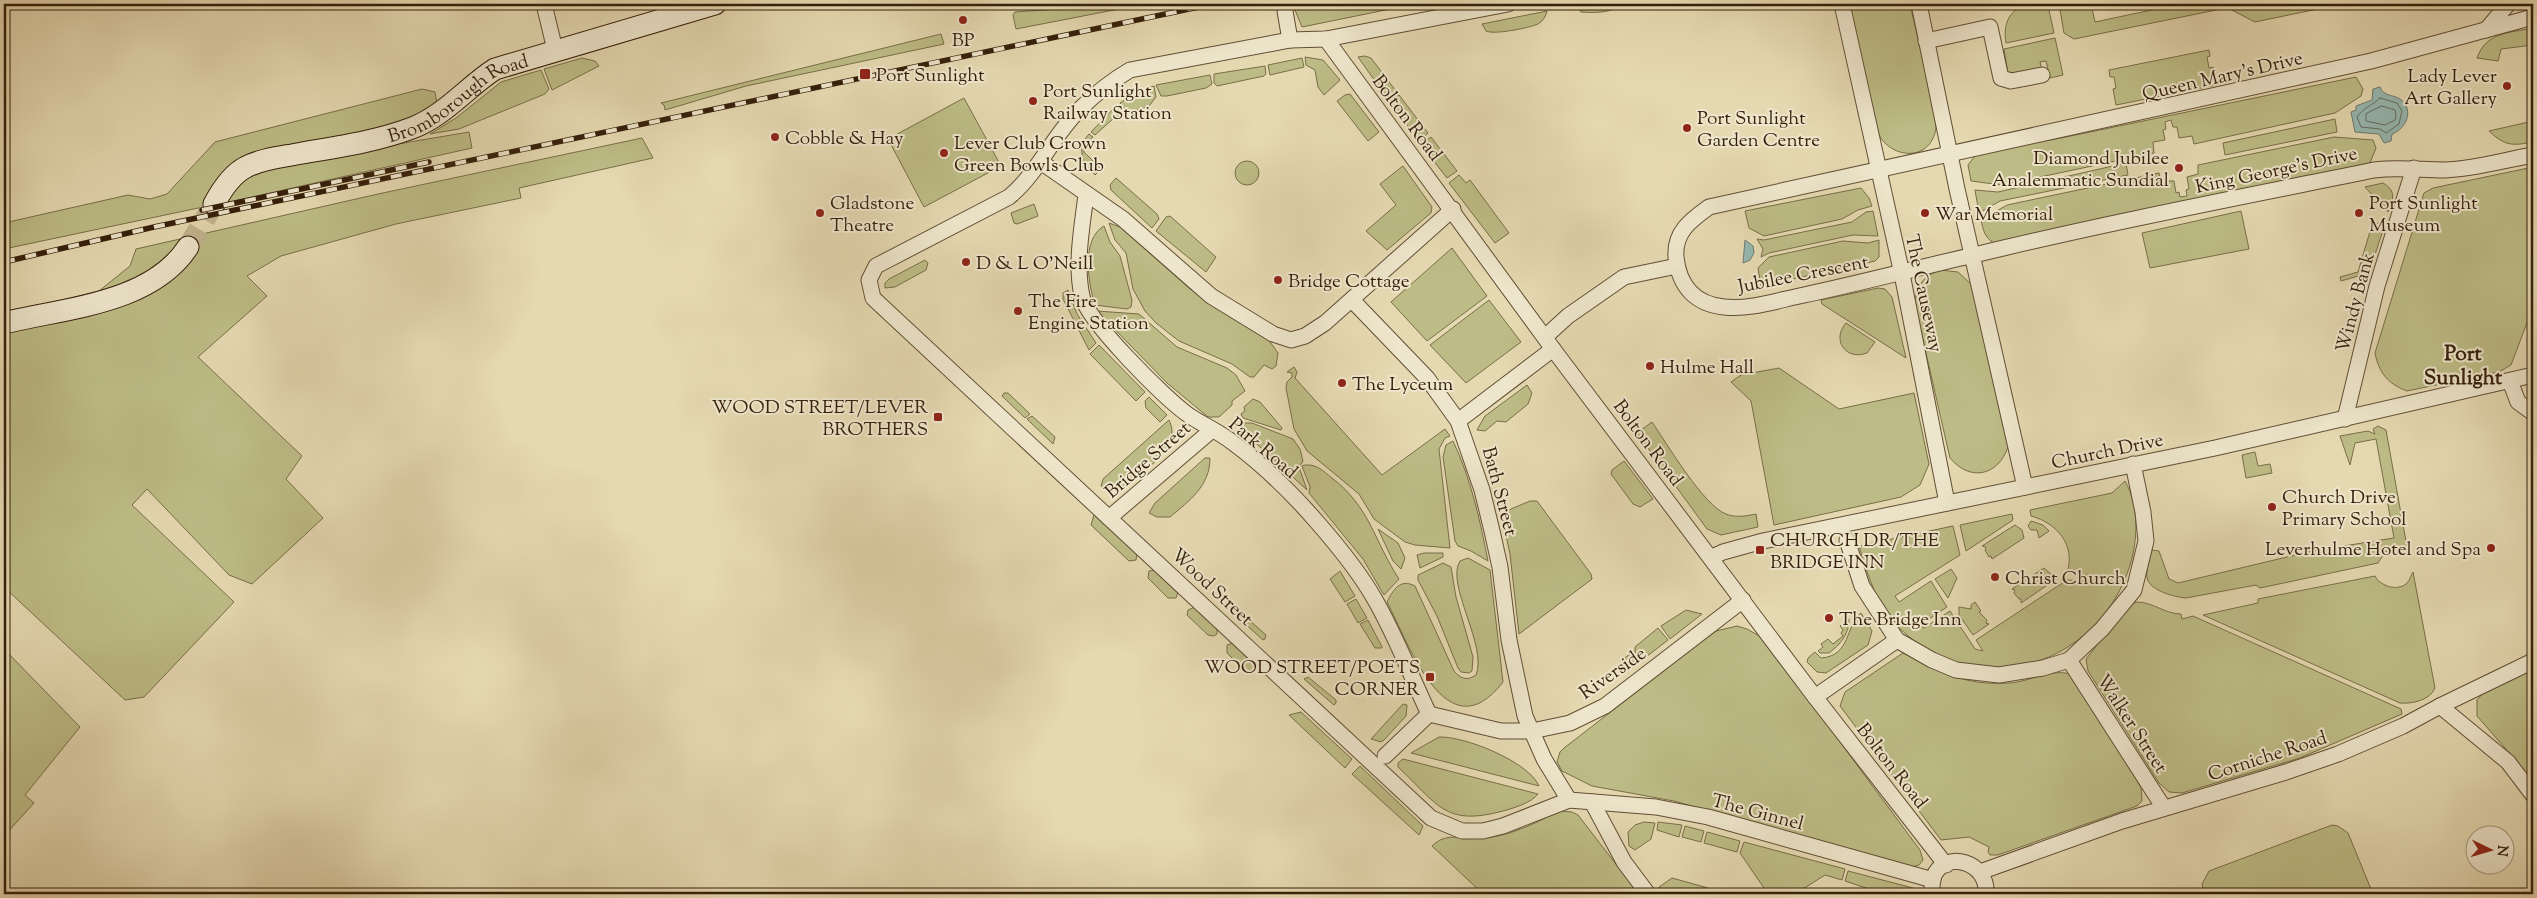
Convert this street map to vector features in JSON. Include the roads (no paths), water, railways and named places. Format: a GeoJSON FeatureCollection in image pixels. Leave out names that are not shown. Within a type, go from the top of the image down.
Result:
{"type":"FeatureCollection","features":[{"type":"Feature","properties":{"kind":"street"},"geometry":{"type":"LineString","coordinates":[[544,4],[555,50]]}},
{"type":"Feature","properties":{"kind":"street","name":"Bromborough Road"},"geometry":{"type":"LineString","coordinates":[[214,204],[223,187],[245,167],[280,157],[377,140],[414,127],[442,112],[478,80],[495,69],[715,4]]}},
{"type":"Feature","properties":{"kind":"street"},"geometry":{"type":"LineString","coordinates":[[1453,209],[1352,300],[1306,336],[1291,340],[1273,334],[1211,296],[1123,219],[1041,162],[1078,111],[1112,81],[1130,70],[1290,40],[1326,39],[1508,4]]}},
{"type":"Feature","properties":{"kind":"street","name":"The Causeway"},"geometry":{"type":"LineString","coordinates":[[1842,4],[1902,274],[1947,503]]}},
{"type":"Feature","properties":{"kind":"street"},"geometry":{"type":"LineString","coordinates":[[1919,4],[2024,487]]}},
{"type":"Feature","properties":{"kind":"street"},"geometry":{"type":"LineString","coordinates":[[2486,30],[2508,4]]}},
{"type":"Feature","properties":{"kind":"street"},"geometry":{"type":"LineString","coordinates":[[1284,11],[1290,40]]}},
{"type":"Feature","properties":{"kind":"street","name":"Queen Mary's Drive"},"geometry":{"type":"LineString","coordinates":[[1916,160],[2133,115],[2351,66],[2533,17]]}},
{"type":"Feature","properties":{"kind":"street"},"geometry":{"type":"LineString","coordinates":[[1926,41],[1990,27],[2001,78],[2011,81],[2042,75]]}},
{"type":"Feature","properties":{"kind":"street","name":"Bolton Road"},"geometry":{"type":"LineString","coordinates":[[1326,39],[1453,209],[1549,343],[1712,557],[1815,697],[1946,865]]}},
{"type":"Feature","properties":{"kind":"street","name":"King George's Drive"},"geometry":{"type":"LineString","coordinates":[[1941,264],[1973,255],[2374,170],[2474,168],[2533,155]]}},
{"type":"Feature","properties":{"kind":"street","name":"Jubilee Crescent"},"geometry":{"type":"LineString","coordinates":[[1916,160],[1709,207],[1685,224],[1675,246],[1677,266],[1683,284],[1693,296],[1709,304],[1724,307],[1766,303],[1941,264]]}},
{"type":"Feature","properties":{"kind":"street","name":"Wood Street"},"geometry":{"type":"LineString","coordinates":[[1041,162],[1025,184],[1009,197],[876,266],[869,280],[873,298],[1431,818],[1462,830],[1483,831],[1503,826],[1569,800]]}},
{"type":"Feature","properties":{"kind":"street","name":"Windy Bank"},"geometry":{"type":"LineString","coordinates":[[2345,419],[2377,286],[2414,168]]}},
{"type":"Feature","properties":{"kind":"street","name":"Park Road"},"geometry":{"type":"LineString","coordinates":[[1086,195],[1080,235],[1079,279],[1085,304],[1103,332],[1186,413],[1231,441],[1264,469],[1316,520],[1344,553],[1374,599],[1428,714]]}},
{"type":"Feature","properties":{"kind":"street"},"geometry":{"type":"LineString","coordinates":[[4,323],[121,297],[167,272],[188,247]]}},
{"type":"Feature","properties":{"kind":"street"},"geometry":{"type":"LineString","coordinates":[[1458,421],[1549,343],[1568,316],[1624,277],[1677,266]]}},
{"type":"Feature","properties":{"kind":"street","name":"Bath Street"},"geometry":{"type":"LineString","coordinates":[[1352,300],[1427,378],[1458,421],[1482,490],[1500,567],[1509,640],[1525,716],[1544,759],[1569,800]]}},
{"type":"Feature","properties":{"kind":"street","name":"Church Drive"},"geometry":{"type":"LineString","coordinates":[[1712,557],[1762,541],[2345,419],[2533,375]]}},
{"type":"Feature","properties":{"kind":"street"},"geometry":{"type":"LineString","coordinates":[[2510,381],[2518,402],[2533,413]]}},
{"type":"Feature","properties":{"kind":"street","name":"Bridge Street"},"geometry":{"type":"LineString","coordinates":[[1109,518],[1212,430]]}},
{"type":"Feature","properties":{"kind":"street"},"geometry":{"type":"LineString","coordinates":[[1847,540],[1862,586],[1897,640],[1932,660],[1956,670],[1982,675],[1999,675],[2043,668],[2069,660],[2102,629],[2134,590],[2146,541],[2143,512],[2133,464]]}},
{"type":"Feature","properties":{"kind":"street","name":"Riverside"},"geometry":{"type":"LineString","coordinates":[[1428,714],[1501,731],[1532,731],[1570,723],[1605,706],[1743,600]]}},
{"type":"Feature","properties":{"kind":"street"},"geometry":{"type":"LineString","coordinates":[[1815,697],[1897,640]]}},
{"type":"Feature","properties":{"kind":"street","name":"Walker Street"},"geometry":{"type":"LineString","coordinates":[[2069,660],[2164,808]]}},
{"type":"Feature","properties":{"kind":"street","name":"Corniche Road"},"geometry":{"type":"LineString","coordinates":[[1980,872],[2122,821],[2286,772],[2338,754],[2403,726],[2533,661]]}},
{"type":"Feature","properties":{"kind":"street"},"geometry":{"type":"LineString","coordinates":[[2440,706],[2508,762],[2533,795]]}},
{"type":"Feature","properties":{"kind":"street"},"geometry":{"type":"LineString","coordinates":[[1385,756],[1428,714]]}},
{"type":"Feature","properties":{"kind":"street","name":"The Ginnel"},"geometry":{"type":"LineString","coordinates":[[1569,800],[1656,807],[1708,818],[1932,887]]}},
{"type":"Feature","properties":{"kind":"street"},"geometry":{"type":"LineString","coordinates":[[1592,802],[1624,862],[1648,894]]}},
{"type":"Feature","properties":{"kind":"street"},"geometry":{"type":"LineString","coordinates":[[1932,887],[1946,865],[1962,862],[1974,866],[1980,872],[1986,886],[1986,894]]}},
{"type":"Feature","properties":{"kind":"water"},"geometry":{"type":"Polygon","coordinates":[[[2380,87],[2386,94],[2397,97],[2405,103],[2408,114],[2405,124],[2392,134],[2391,141],[2384,143],[2379,134],[2355,132],[2351,112],[2356,110],[2356,106],[2372,100],[2373,89],[2380,87]]]}},
{"type":"Feature","properties":{"kind":"water"},"geometry":{"type":"Polygon","coordinates":[[[1745,240],[1753,246],[1754,253],[1750,260],[1743,263],[1745,240]]]}},
{"type":"Feature","properties":{"kind":"tunnel"},"geometry":{"type":"LineString","coordinates":[[188,247],[214,204]]}},
{"type":"Feature","properties":{"kind":"railway"},"geometry":{"type":"LineString","coordinates":[[4,262],[154,227],[1213,4]]}},
{"type":"Feature","properties":{"kind":"railway"},"geometry":{"type":"LineString","coordinates":[[202,210],[429,162]]}},
{"type":"Feature","properties":{"kind":"place","name":"BP"},"geometry":{"type":"Point","coordinates":[963,20]}},
{"type":"Feature","properties":{"kind":"place","name":"Port Sunlight"},"geometry":{"type":"Point","coordinates":[865,74]}},
{"type":"Feature","properties":{"kind":"place","name":"Lady Lever Art Gallery"},"geometry":{"type":"Point","coordinates":[2507,86]}},
{"type":"Feature","properties":{"kind":"place","name":"Port Sunlight Railway Station"},"geometry":{"type":"Point","coordinates":[1033,101]}},
{"type":"Feature","properties":{"kind":"place","name":"Port Sunlight Garden Centre"},"geometry":{"type":"Point","coordinates":[1687,128]}},
{"type":"Feature","properties":{"kind":"place","name":"Cobble & Hay"},"geometry":{"type":"Point","coordinates":[775,137]}},
{"type":"Feature","properties":{"kind":"place","name":"Lever Club Crown Green Bowls Club"},"geometry":{"type":"Point","coordinates":[944,153]}},
{"type":"Feature","properties":{"kind":"place","name":"Diamond Jubilee Analemmatic Sundial"},"geometry":{"type":"Point","coordinates":[2179,168]}},
{"type":"Feature","properties":{"kind":"place","name":"Gladstone Theatre"},"geometry":{"type":"Point","coordinates":[820,213]}},
{"type":"Feature","properties":{"kind":"place","name":"War Memorial"},"geometry":{"type":"Point","coordinates":[1925,213]}},
{"type":"Feature","properties":{"kind":"place","name":"Port Sunlight Museum"},"geometry":{"type":"Point","coordinates":[2359,213]}},
{"type":"Feature","properties":{"kind":"place","name":"D & L O'Neill"},"geometry":{"type":"Point","coordinates":[966,262]}},
{"type":"Feature","properties":{"kind":"place","name":"Bridge Cottage"},"geometry":{"type":"Point","coordinates":[1278,280]}},
{"type":"Feature","properties":{"kind":"place","name":"The Fire Engine Station"},"geometry":{"type":"Point","coordinates":[1018,311]}},
{"type":"Feature","properties":{"kind":"place","name":"Hulme Hall"},"geometry":{"type":"Point","coordinates":[1650,366]}},
{"type":"Feature","properties":{"kind":"place","name":"The Lyceum"},"geometry":{"type":"Point","coordinates":[1342,383]}},
{"type":"Feature","properties":{"kind":"place","name":"WOOD STREET/LEVER BROTHERS"},"geometry":{"type":"Point","coordinates":[938,417]}},
{"type":"Feature","properties":{"kind":"place","name":"Church Drive Primary School"},"geometry":{"type":"Point","coordinates":[2272,507]}},
{"type":"Feature","properties":{"kind":"place","name":"Leverhulme Hotel and Spa"},"geometry":{"type":"Point","coordinates":[2491,548]}},
{"type":"Feature","properties":{"kind":"place","name":"CHURCH DR/THE BRIDGE INN"},"geometry":{"type":"Point","coordinates":[1760,550]}},
{"type":"Feature","properties":{"kind":"place","name":"Christ Church"},"geometry":{"type":"Point","coordinates":[1995,577]}},
{"type":"Feature","properties":{"kind":"place","name":"The Bridge Inn"},"geometry":{"type":"Point","coordinates":[1829,618]}},
{"type":"Feature","properties":{"kind":"place","name":"WOOD STREET/POETS CORNER"},"geometry":{"type":"Point","coordinates":[1430,677]}},
{"type":"Feature","properties":{"kind":"district","name":"Port Sunlight"},"geometry":{"type":"Point","coordinates":[2463,365]}}]}
